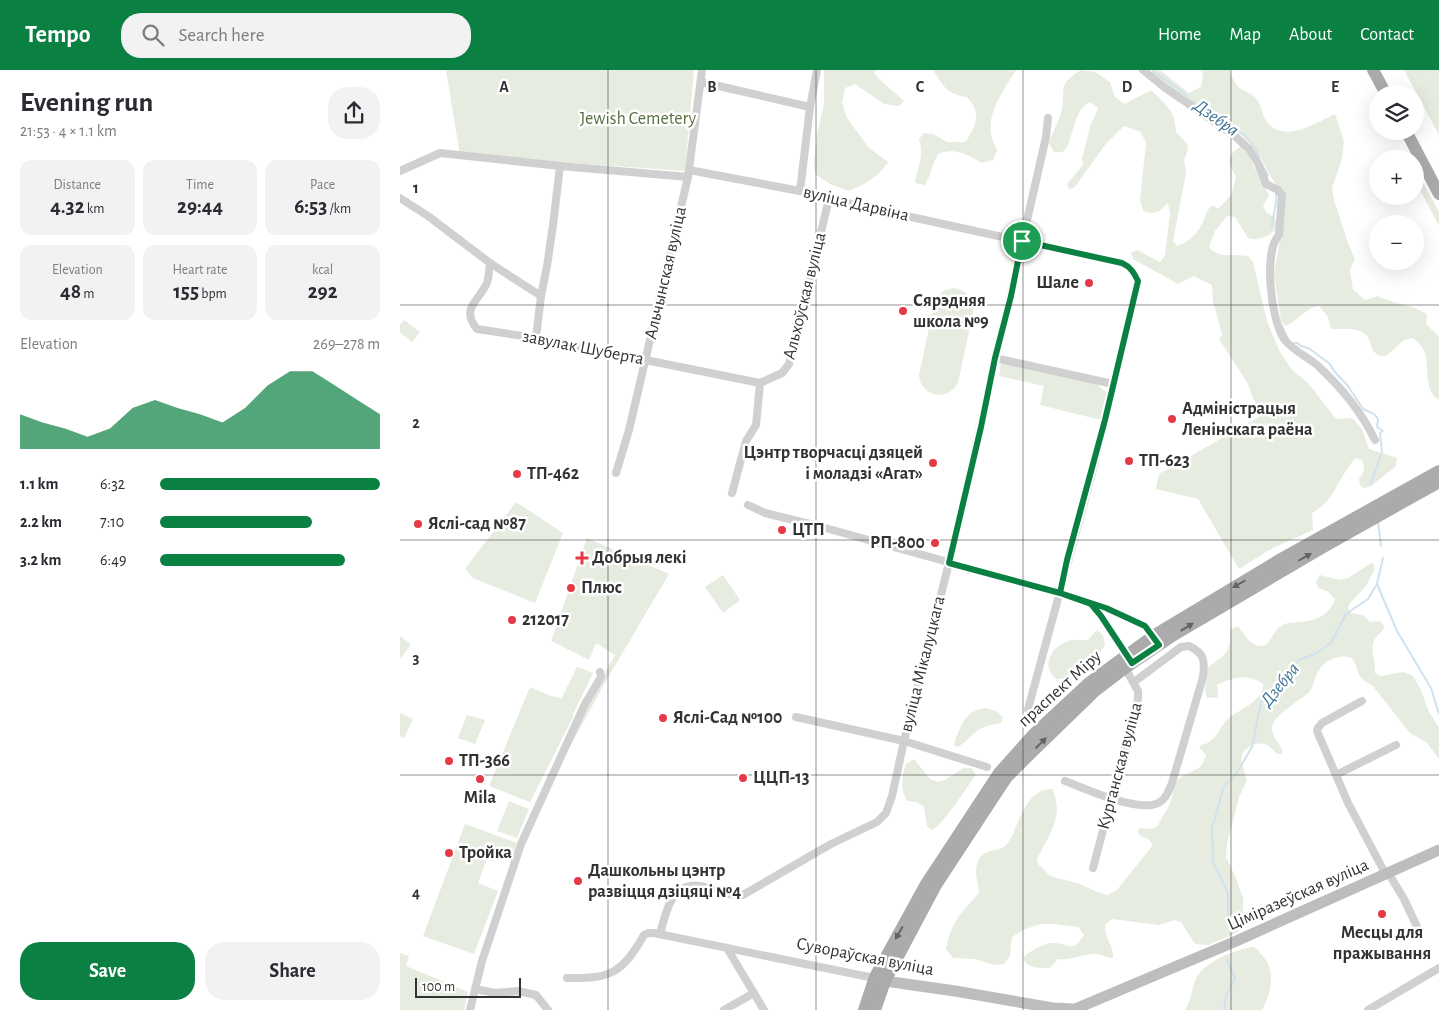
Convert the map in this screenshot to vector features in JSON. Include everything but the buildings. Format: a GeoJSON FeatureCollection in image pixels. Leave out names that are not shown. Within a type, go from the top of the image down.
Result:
{"type":"FeatureCollection","features":[{"type":"Feature","properties":{"kind":"main road"},"geometry":{"type":"LineString","coordinates":[[1373,70],[1381,85]]}},
{"type":"Feature","properties":{"kind":"main road"},"geometry":{"type":"LineString","coordinates":[[1381,70],[1389,85]]}},
{"type":"Feature","properties":{"kind":"main road"},"geometry":{"type":"LineString","coordinates":[[1411,140],[1439,194]]}},
{"type":"Feature","properties":{"kind":"main road"},"geometry":{"type":"LineString","coordinates":[[1419,140],[1439,178]]}},
{"type":"Feature","properties":{"kind":"main road","name":"праспект Міру"},"geometry":{"type":"LineString","coordinates":[[864,1010],[880,979],[936,885],[1007,777],[1095,691],[1156,640],[1322,542],[1438,478]]}},
{"type":"Feature","properties":{"kind":"main road","name":"Ціміразеўская вуліца"},"geometry":{"type":"LineString","coordinates":[[1170,970],[1439,850]]}},
{"type":"Feature","properties":{"kind":"main road","name":"Сувораўская вуліца"},"geometry":{"type":"LineString","coordinates":[[880,979],[1020,1006],[1075,1010],[1170,970]]}},
{"type":"Feature","properties":{"kind":"main road","name":"праспект Міру"},"geometry":{"type":"LineString","coordinates":[[875,1010],[880,979]]}},
{"type":"Feature","properties":{"kind":"street","name":"Альчынская вуліца"},"geometry":{"type":"LineString","coordinates":[[616,473],[629,430],[689,174],[702,70]]}},
{"type":"Feature","properties":{"kind":"street"},"geometry":{"type":"LineString","coordinates":[[800,191],[810,107],[818,70]]}},
{"type":"Feature","properties":{"kind":"street"},"geometry":{"type":"LineString","coordinates":[[1143,70],[1164,87],[1236,137],[1249,149],[1259,165],[1266,184],[1278,190],[1282,195],[1279,235],[1276,238],[1270,261],[1270,288],[1276,321],[1282,337],[1288,345],[1316,364],[1346,394],[1367,422],[1375,440]]}},
{"type":"Feature","properties":{"kind":"street"},"geometry":{"type":"LineString","coordinates":[[701,82],[810,107]]}},
{"type":"Feature","properties":{"kind":"street"},"geometry":{"type":"LineString","coordinates":[[1022,241],[1046,137],[1048,118]]}},
{"type":"Feature","properties":{"kind":"street","name":"вуліца Дарвіна"},"geometry":{"type":"LineString","coordinates":[[400,171],[440,153],[560,166],[689,174],[800,191],[828,199],[1122,263],[1128,266],[1138,281],[1113,384]]}},
{"type":"Feature","properties":{"kind":"street"},"geometry":{"type":"LineString","coordinates":[[536,338],[540,296],[549,257],[560,166]]}},
{"type":"Feature","properties":{"kind":"street"},"geometry":{"type":"LineString","coordinates":[[400,198],[428,216],[490,263],[540,296]]}},
{"type":"Feature","properties":{"kind":"street","name":"Альхоўская вуліца"},"geometry":{"type":"LineString","coordinates":[[760,382],[782,373],[790,364],[828,199]]}},
{"type":"Feature","properties":{"kind":"street","name":"вуліца Мікалуцкага"},"geometry":{"type":"LineString","coordinates":[[660,934],[667,905],[682,889],[696,884],[726,894],[744,895],[831,844],[877,822],[886,813],[892,796],[949,563],[1022,241]]}},
{"type":"Feature","properties":{"kind":"street","name":"завулак Шуберта"},"geometry":{"type":"LineString","coordinates":[[490,263],[487,282],[472,305],[470,312],[472,322],[477,329],[536,338],[760,382]]}},
{"type":"Feature","properties":{"kind":"street"},"geometry":{"type":"LineString","coordinates":[[995,358],[1113,384],[1060,593],[1028,709]]}},
{"type":"Feature","properties":{"kind":"street"},"geometry":{"type":"LineString","coordinates":[[732,493],[746,441],[756,425],[760,382]]}},
{"type":"Feature","properties":{"kind":"street"},"geometry":{"type":"LineString","coordinates":[[748,505],[765,513],[1060,593],[1106,608],[1145,626],[1156,640]]}},
{"type":"Feature","properties":{"kind":"street","name":"Курганская вуліца"},"geometry":{"type":"LineString","coordinates":[[1091,604],[1101,616],[1128,662],[1138,691],[1138,699],[1093,868]]}},
{"type":"Feature","properties":{"kind":"street"},"geometry":{"type":"LineString","coordinates":[[1101,616],[1106,608]]}},
{"type":"Feature","properties":{"kind":"street"},"geometry":{"type":"LineString","coordinates":[[1065,780],[1112,798],[1140,805],[1155,804],[1162,801],[1172,783],[1203,677],[1201,653],[1190,646],[1181,647],[1134,682]]}},
{"type":"Feature","properties":{"kind":"street"},"geometry":{"type":"LineString","coordinates":[[470,1010],[482,961],[521,844],[585,704],[601,677],[600,672]]}},
{"type":"Feature","properties":{"kind":"street"},"geometry":{"type":"LineString","coordinates":[[1362,701],[1322,723],[1318,728],[1318,735],[1348,804],[1387,874],[1404,899],[1419,931]]}},
{"type":"Feature","properties":{"kind":"street"},"geometry":{"type":"LineString","coordinates":[[796,717],[904,741],[987,767]]}},
{"type":"Feature","properties":{"kind":"street"},"geometry":{"type":"LineString","coordinates":[[1336,774],[1396,745]]}},
{"type":"Feature","properties":{"kind":"street"},"geometry":{"type":"LineString","coordinates":[[567,978],[603,977],[626,962],[644,935],[648,933],[660,934]]}},
{"type":"Feature","properties":{"kind":"street","name":"Сувораўская вуліца"},"geometry":{"type":"LineString","coordinates":[[660,934],[880,979]]}},
{"type":"Feature","properties":{"kind":"street"},"geometry":{"type":"LineString","coordinates":[[727,948],[764,1010]]}},
{"type":"Feature","properties":{"kind":"street"},"geometry":{"type":"LineString","coordinates":[[1368,1010],[1439,968]]}},
{"type":"Feature","properties":{"kind":"street"},"geometry":{"type":"LineString","coordinates":[[475,989],[495,993],[526,992],[536,995],[548,1010]]}},
{"type":"Feature","properties":{"kind":"street"},"geometry":{"type":"LineString","coordinates":[[724,1010],[754,993]]}},
{"type":"Feature","properties":{"kind":"green space","name":"Jewish Cemetery"},"geometry":{"type":"Polygon","coordinates":[[[446,70],[694,70],[685,171],[460,155],[446,70]]]}},
{"type":"Feature","properties":{"kind":"green space"},"geometry":{"type":"Polygon","coordinates":[[[824,70],[876,70],[874,73],[877,77],[904,101],[899,106],[884,104],[855,84],[845,88],[842,103],[847,118],[869,148],[888,162],[871,180],[849,191],[830,184],[815,174],[814,162],[817,135],[824,104],[824,70]]]}},
{"type":"Feature","properties":{"kind":"green space"},"geometry":{"type":"Polygon","coordinates":[[[933,70],[1016,70],[994,108],[991,128],[992,139],[997,150],[993,160],[982,163],[957,152],[939,153],[925,185],[915,183],[921,157],[919,140],[923,133],[933,134],[947,142],[965,142],[973,130],[976,121],[976,111],[967,97],[954,94],[946,88],[933,70]]]}},
{"type":"Feature","properties":{"kind":"green space"},"geometry":{"type":"Polygon","coordinates":[[[1081,70],[1095,72],[1110,82],[1115,97],[1125,104],[1151,90],[1172,113],[1176,132],[1187,144],[1188,150],[1184,160],[1186,173],[1173,241],[1177,246],[1185,243],[1195,234],[1201,226],[1206,213],[1213,205],[1218,209],[1232,194],[1236,176],[1229,163],[1233,153],[1241,146],[1248,155],[1269,195],[1263,206],[1266,212],[1275,218],[1277,228],[1264,238],[1248,238],[1235,217],[1227,216],[1215,231],[1209,247],[1222,255],[1248,256],[1253,262],[1267,321],[1279,350],[1292,370],[1308,383],[1336,419],[1352,418],[1362,429],[1369,449],[1397,458],[1396,466],[1370,487],[1363,488],[1360,485],[1359,479],[1364,465],[1362,460],[1355,458],[1328,500],[1312,513],[1313,530],[1269,550],[1239,569],[1198,499],[1156,489],[1159,474],[1259,417],[1259,408],[1248,384],[1219,339],[1222,335],[1213,301],[1212,285],[1194,276],[1178,284],[1133,259],[1131,253],[1137,250],[1160,262],[1165,255],[1170,214],[1168,203],[1157,212],[1143,211],[1140,200],[1146,143],[1141,132],[1124,126],[1105,145],[1074,188],[1069,189],[1067,184],[1083,165],[1082,159],[1090,127],[1098,108],[1090,102],[1079,113],[1069,143],[1062,152],[1054,152],[1049,143],[1061,113],[1065,84],[1073,75],[1081,70]]]}},
{"type":"Feature","properties":{"kind":"green space"},"geometry":{"type":"Polygon","coordinates":[[[1153,70],[1160,70],[1189,93],[1201,87],[1203,74],[1200,70],[1230,70],[1236,84],[1254,96],[1258,101],[1267,122],[1274,128],[1282,131],[1300,130],[1335,114],[1344,141],[1342,159],[1332,188],[1334,200],[1355,259],[1350,270],[1353,290],[1365,300],[1378,296],[1419,310],[1427,315],[1426,324],[1439,337],[1439,400],[1430,389],[1425,354],[1421,346],[1413,338],[1404,340],[1386,356],[1379,356],[1373,350],[1369,339],[1362,332],[1352,329],[1331,329],[1328,317],[1319,306],[1310,309],[1285,326],[1281,321],[1274,274],[1284,210],[1276,185],[1254,147],[1240,133],[1208,115],[1176,93],[1151,72],[1153,70]]]}},
{"type":"Feature","properties":{"kind":"green space"},"geometry":{"type":"Polygon","coordinates":[[[1404,70],[1439,70],[1439,135],[1424,107],[1424,85],[1412,85],[1404,70]]]}},
{"type":"Feature","properties":{"kind":"green space"},"geometry":{"type":"Polygon","coordinates":[[[1424,184],[1439,212],[1439,226],[1424,197],[1424,184]]]}},
{"type":"Feature","properties":{"kind":"green space"},"geometry":{"type":"Polygon","coordinates":[[[954,288],[963,291],[969,296],[973,312],[958,383],[948,393],[941,395],[929,392],[924,388],[919,375],[935,300],[943,291],[954,288]]]}},
{"type":"Feature","properties":{"kind":"green space"},"geometry":{"type":"Polygon","coordinates":[[[404,320],[420,332],[412,342],[400,332],[400,325],[404,320]]]}},
{"type":"Feature","properties":{"kind":"green space"},"geometry":{"type":"Polygon","coordinates":[[[1001,362],[1094,382],[1107,393],[1101,420],[1040,405],[1044,386],[999,376],[1001,362]]]}},
{"type":"Feature","properties":{"kind":"green space"},"geometry":{"type":"Polygon","coordinates":[[[516,502],[563,533],[535,603],[473,578],[465,569],[516,502]]]}},
{"type":"Feature","properties":{"kind":"green space"},"geometry":{"type":"Polygon","coordinates":[[[587,538],[669,574],[569,748],[564,745],[615,655],[596,643],[589,660],[551,641],[587,538]]]}},
{"type":"Feature","properties":{"kind":"green space"},"geometry":{"type":"Polygon","coordinates":[[[1373,563],[1375,569],[1366,586],[1350,603],[1348,609],[1351,613],[1363,615],[1370,622],[1379,621],[1385,626],[1373,643],[1375,673],[1381,676],[1403,672],[1413,676],[1421,690],[1428,710],[1439,728],[1439,759],[1427,743],[1410,733],[1372,685],[1360,676],[1352,658],[1340,657],[1330,660],[1321,667],[1309,692],[1274,721],[1272,732],[1283,751],[1282,754],[1277,754],[1268,745],[1264,744],[1250,746],[1243,753],[1242,762],[1247,780],[1239,797],[1227,844],[1226,857],[1243,898],[1243,922],[1240,930],[1208,945],[1195,944],[1181,922],[1175,920],[1159,925],[1112,919],[1105,925],[1105,930],[1112,949],[1113,958],[1093,954],[1058,959],[1050,968],[1042,968],[1028,965],[1023,959],[1032,950],[1050,943],[1073,946],[1084,935],[1078,927],[1044,924],[1036,925],[1012,937],[1010,956],[1004,964],[994,965],[975,959],[953,958],[946,949],[948,939],[958,918],[979,893],[976,871],[979,859],[986,852],[1002,848],[1008,843],[1029,801],[1043,791],[1052,789],[1056,798],[1057,808],[1054,825],[1037,859],[1038,864],[1050,876],[1080,884],[1097,892],[1107,895],[1117,890],[1153,845],[1148,839],[1140,836],[1138,831],[1140,828],[1151,829],[1158,826],[1170,804],[1178,780],[1202,765],[1206,755],[1199,747],[1212,740],[1226,721],[1256,700],[1260,695],[1263,684],[1252,678],[1240,677],[1217,685],[1218,697],[1207,698],[1205,690],[1208,668],[1228,650],[1231,629],[1238,626],[1249,641],[1257,646],[1266,645],[1281,626],[1288,623],[1312,620],[1322,616],[1330,609],[1335,599],[1327,591],[1318,588],[1316,582],[1320,575],[1339,580],[1348,578],[1373,563]]]}},
{"type":"Feature","properties":{"kind":"green space"},"geometry":{"type":"Polygon","coordinates":[[[723,575],[740,600],[723,613],[705,587],[723,575]]]}},
{"type":"Feature","properties":{"kind":"green space"},"geometry":{"type":"Polygon","coordinates":[[[1097,630],[1103,635],[1105,645],[1097,656],[1068,678],[1056,679],[1049,669],[1050,659],[1054,650],[1067,641],[1088,640],[1097,630]]]}},
{"type":"Feature","properties":{"kind":"green space"},"geometry":{"type":"Polygon","coordinates":[[[400,636],[410,646],[400,659],[400,636]]]}},
{"type":"Feature","properties":{"kind":"green space"},"geometry":{"type":"Polygon","coordinates":[[[577,667],[593,673],[530,802],[489,786],[530,687],[561,699],[577,667]]]}},
{"type":"Feature","properties":{"kind":"green space"},"geometry":{"type":"Polygon","coordinates":[[[985,708],[996,711],[1003,717],[1001,723],[980,729],[958,747],[954,745],[962,723],[968,715],[985,708]]]}},
{"type":"Feature","properties":{"kind":"green space"},"geometry":{"type":"Polygon","coordinates":[[[400,713],[413,719],[404,738],[400,736],[400,713]]]}},
{"type":"Feature","properties":{"kind":"green space"},"geometry":{"type":"Polygon","coordinates":[[[467,715],[485,720],[475,744],[458,738],[467,715]]]}},
{"type":"Feature","properties":{"kind":"green space"},"geometry":{"type":"Polygon","coordinates":[[[914,759],[930,779],[938,782],[945,780],[963,768],[971,768],[976,775],[948,815],[936,828],[931,830],[927,826],[924,807],[917,802],[907,801],[903,792],[902,782],[906,764],[914,759]]]}},
{"type":"Feature","properties":{"kind":"green space"},"geometry":{"type":"Polygon","coordinates":[[[509,801],[529,809],[517,838],[497,831],[509,801]]]}},
{"type":"Feature","properties":{"kind":"green space"},"geometry":{"type":"Polygon","coordinates":[[[465,824],[517,843],[512,855],[491,847],[478,883],[498,891],[474,954],[423,936],[465,824]]]}},
{"type":"Feature","properties":{"kind":"green space"},"geometry":{"type":"Polygon","coordinates":[[[1254,947],[1267,961],[1270,969],[1271,985],[1262,1010],[1185,1010],[1195,981],[1205,968],[1212,962],[1238,950],[1254,947]]]}},
{"type":"Feature","properties":{"kind":"green space"},"geometry":{"type":"Polygon","coordinates":[[[400,953],[409,956],[406,966],[468,992],[464,1010],[400,1010],[400,953]]]}},
{"type":"Feature","properties":{"kind":"waterway","name":"Дзебра"},"geometry":{"type":"LineString","coordinates":[[1153,70],[1184,93],[1187,98],[1240,132],[1252,144],[1259,157]]}},
{"type":"Feature","properties":{"kind":"waterway","name":"Дзебра"},"geometry":{"type":"LineString","coordinates":[[1264,168],[1268,175]]}},
{"type":"Feature","properties":{"kind":"waterway","name":"Дзебра"},"geometry":{"type":"LineString","coordinates":[[1272,227],[1276,193]]}},
{"type":"Feature","properties":{"kind":"waterway","name":"Дзебра"},"geometry":{"type":"LineString","coordinates":[[1282,326],[1288,339]]}},
{"type":"Feature","properties":{"kind":"waterway","name":"Дзебра"},"geometry":{"type":"LineString","coordinates":[[1292,343],[1298,343],[1310,349],[1330,364],[1348,386],[1363,409],[1374,414],[1378,419],[1377,427],[1383,431],[1380,433],[1382,452],[1371,483]]}},
{"type":"Feature","properties":{"kind":"waterway","name":"Дзебра"},"geometry":{"type":"LineString","coordinates":[[1378,522],[1381,546]]}},
{"type":"Feature","properties":{"kind":"waterway","name":"Дзебра"},"geometry":{"type":"LineString","coordinates":[[1228,924],[1228,893],[1213,862],[1212,828],[1224,786],[1236,774],[1252,747],[1261,702],[1278,687],[1298,660],[1315,654],[1331,643],[1346,614],[1368,599],[1377,584],[1383,558]]}},
{"type":"Feature","properties":{"kind":"waterway"},"geometry":{"type":"LineString","coordinates":[[1377,584],[1397,631],[1431,688],[1439,714]]}},
{"type":"Feature","properties":{"kind":"waterway","name":"Дзебра"},"geometry":{"type":"LineString","coordinates":[[1224,1010],[1226,995],[1235,979],[1227,960]]}},
{"type":"Feature","properties":{"kind":"place","name":"Шале"},"geometry":{"type":"Point","coordinates":[1089,283]}},
{"type":"Feature","properties":{"kind":"place","name":"Сярэдняя школа №9"},"geometry":{"type":"Point","coordinates":[903,311]}},
{"type":"Feature","properties":{"kind":"place","name":"Адміністрацыя Ленінскага раёна"},"geometry":{"type":"Point","coordinates":[1172,419]}},
{"type":"Feature","properties":{"kind":"place","name":"ТП-623"},"geometry":{"type":"Point","coordinates":[1129,461]}},
{"type":"Feature","properties":{"kind":"place","name":"Цэнтр творчасці дзяцей і моладзі «Агат»"},"geometry":{"type":"Point","coordinates":[933,463]}},
{"type":"Feature","properties":{"kind":"place","name":"ТП-462"},"geometry":{"type":"Point","coordinates":[517,474]}},
{"type":"Feature","properties":{"kind":"place","name":"Яслі-сад №87"},"geometry":{"type":"Point","coordinates":[418,524]}},
{"type":"Feature","properties":{"kind":"place","name":"ЦТП"},"geometry":{"type":"Point","coordinates":[782,530]}},
{"type":"Feature","properties":{"kind":"place","name":"РП-800"},"geometry":{"type":"Point","coordinates":[935,543]}},
{"type":"Feature","properties":{"kind":"place","name":"Добрыя лекі"},"geometry":{"type":"Point","coordinates":[582,558]}},
{"type":"Feature","properties":{"kind":"place","name":"Плюс"},"geometry":{"type":"Point","coordinates":[571,588]}},
{"type":"Feature","properties":{"kind":"place","name":"212017"},"geometry":{"type":"Point","coordinates":[512,620]}},
{"type":"Feature","properties":{"kind":"place","name":"Яслі-Сад №100"},"geometry":{"type":"Point","coordinates":[663,718]}},
{"type":"Feature","properties":{"kind":"place","name":"ТП-366"},"geometry":{"type":"Point","coordinates":[449,761]}},
{"type":"Feature","properties":{"kind":"place","name":"ЦЦП-13"},"geometry":{"type":"Point","coordinates":[743,778]}},
{"type":"Feature","properties":{"kind":"place","name":"Mila"},"geometry":{"type":"Point","coordinates":[480,779]}},
{"type":"Feature","properties":{"kind":"place","name":"Тройка"},"geometry":{"type":"Point","coordinates":[449,853]}},
{"type":"Feature","properties":{"kind":"place","name":"Дашкольны цэнтр развіцця дзіцяці №4"},"geometry":{"type":"Point","coordinates":[578,881]}},
{"type":"Feature","properties":{"kind":"place","name":"Месцы для пражывання"},"geometry":{"type":"Point","coordinates":[1382,914]}},
{"type":"Feature","properties":{"kind":"route"},"geometry":{"type":"LineString","coordinates":[[1022,241],[949,563],[1060,593],[1091,604],[1132,663],[1159,645],[1145,626],[1106,608],[1060,593],[1067,560],[1105,420],[1138,281],[1128,266],[1122,263],[1022,241]]}}]}
